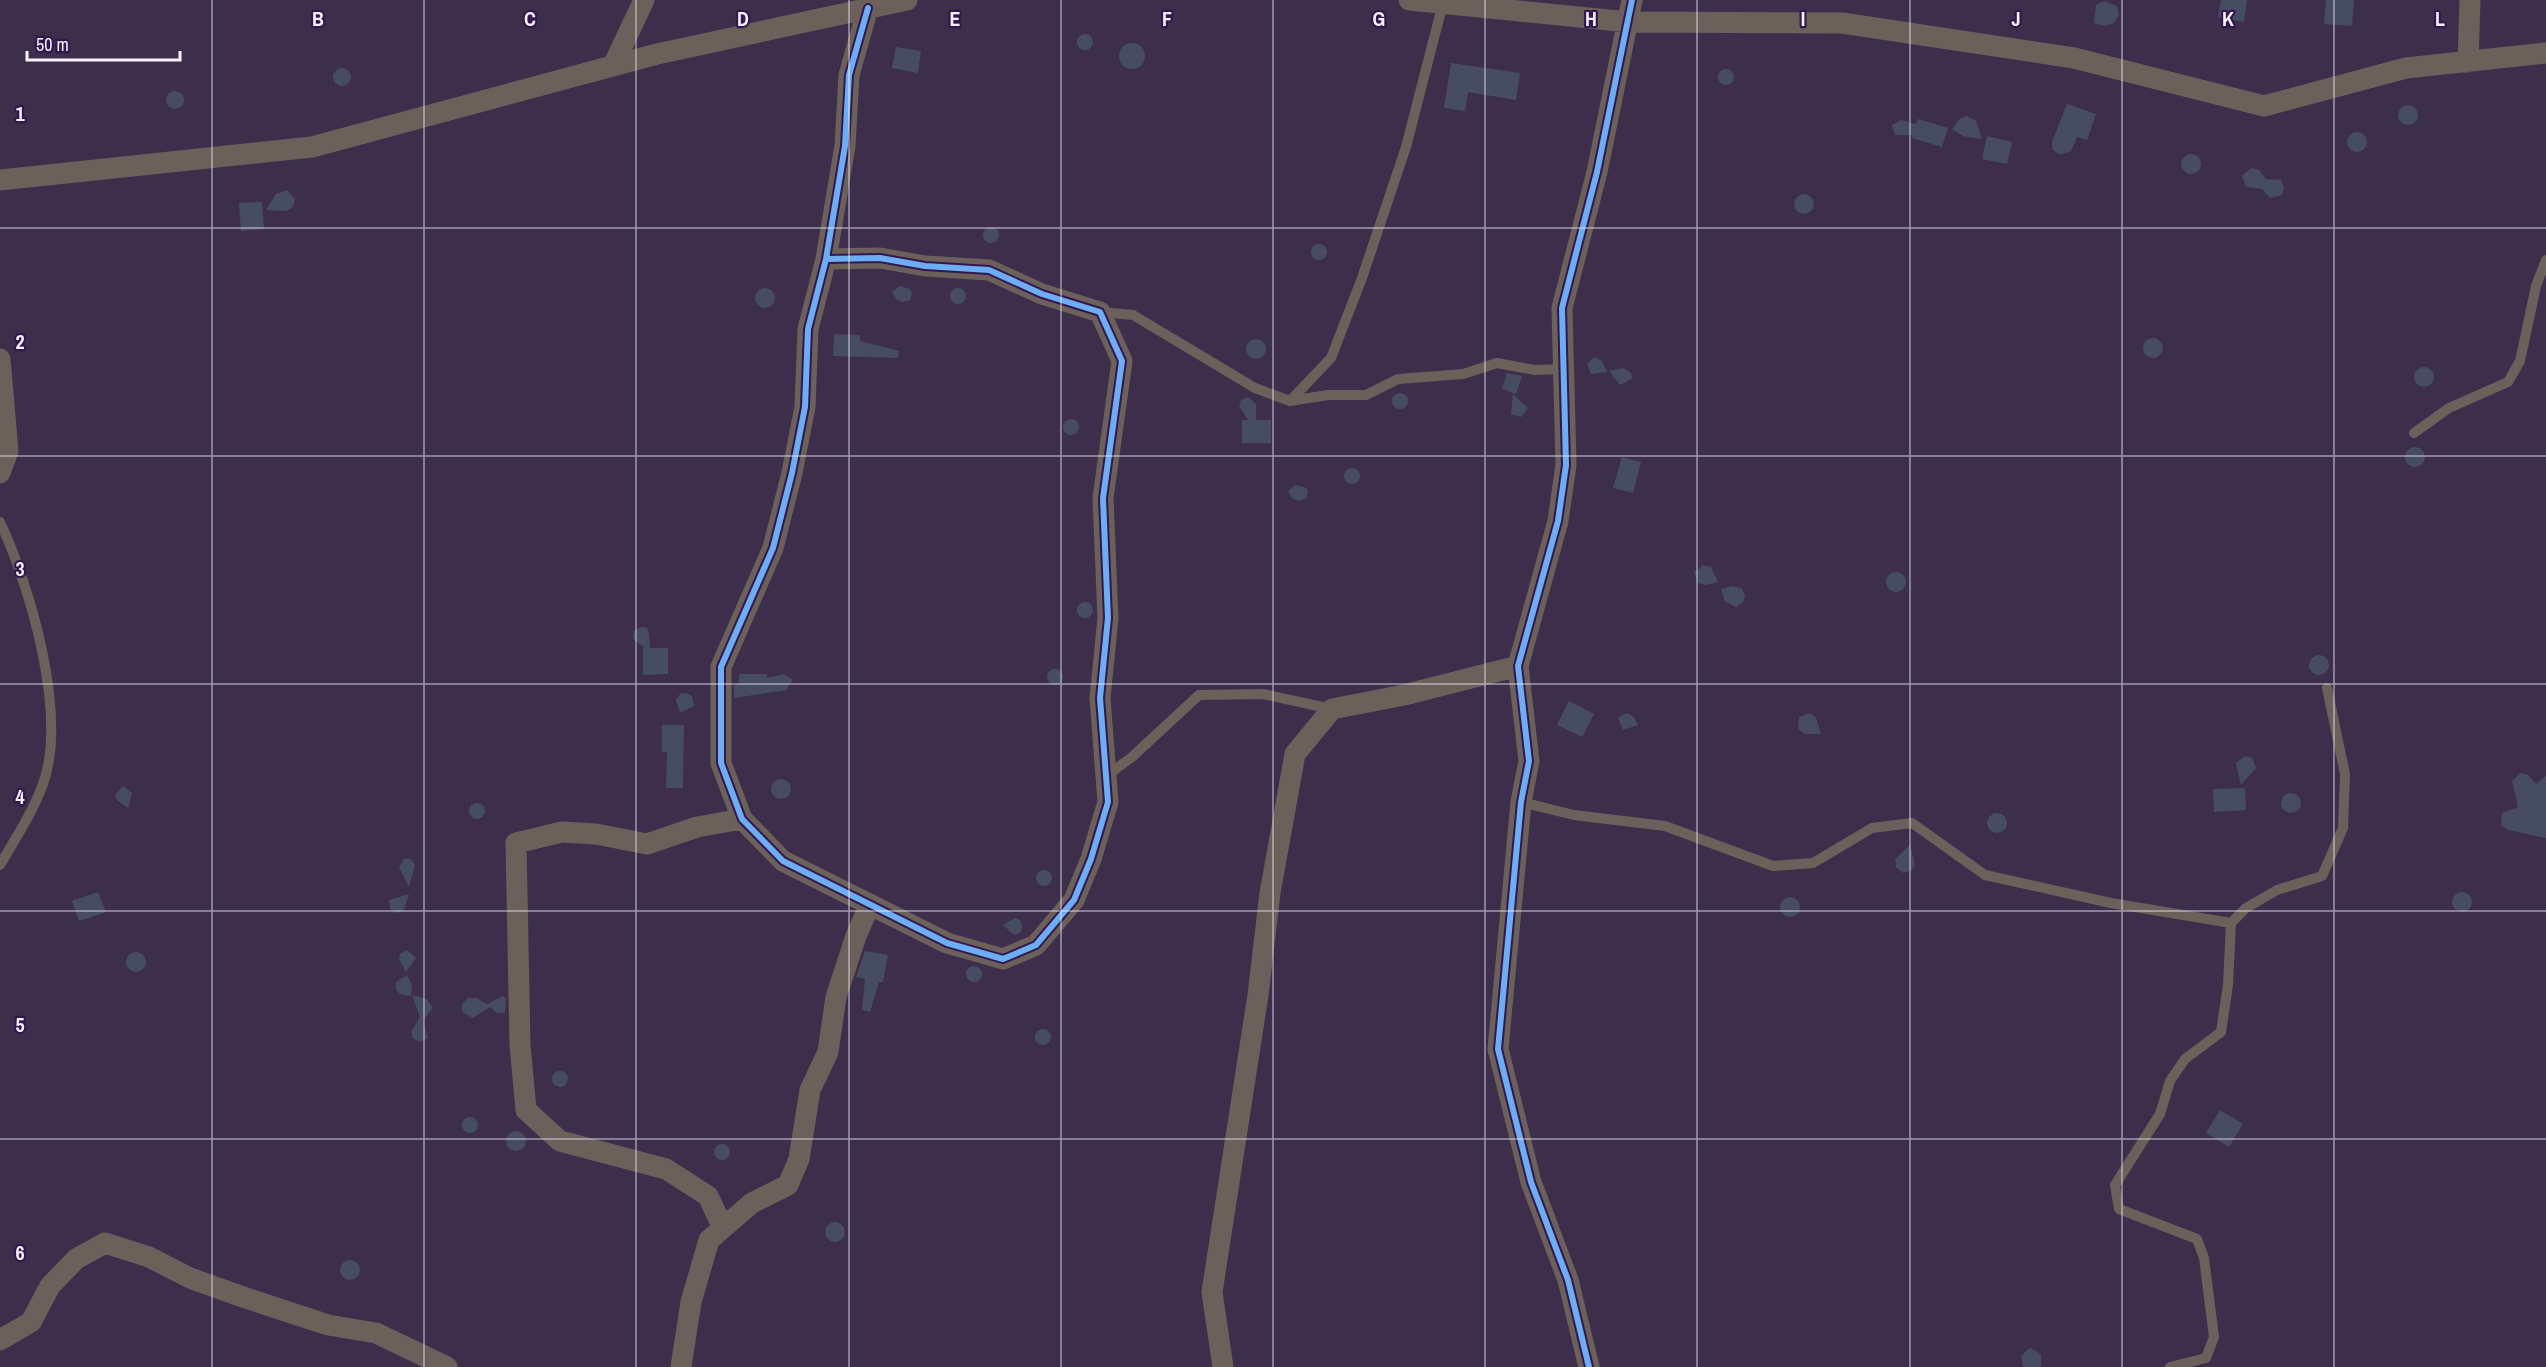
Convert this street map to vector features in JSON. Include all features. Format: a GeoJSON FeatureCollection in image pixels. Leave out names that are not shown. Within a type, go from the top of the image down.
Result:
{"type":"FeatureCollection","features":[{"type":"Feature","properties":{"kind":"street"},"geometry":{"type":"LineString","coordinates":[[613,66],[644,0]]}},
{"type":"Feature","properties":{"kind":"street"},"geometry":{"type":"LineString","coordinates":[[0,180],[312,147],[613,66],[907,0]]}},
{"type":"Feature","properties":{"kind":"street"},"geometry":{"type":"LineString","coordinates":[[1409,0],[1628,22],[1842,23],[2074,58],[2264,106],[2406,68],[2546,53]]}},
{"type":"Feature","properties":{"kind":"street"},"geometry":{"type":"LineString","coordinates":[[1589,1367],[1568,1280],[1531,1182],[1498,1049],[1521,802],[1529,761],[1518,666],[1558,521],[1566,465],[1562,308],[1597,172],[1632,0]]}},
{"type":"Feature","properties":{"kind":"street"},"geometry":{"type":"LineString","coordinates":[[2468,62],[2470,0]]}},
{"type":"Feature","properties":{"kind":"street"},"geometry":{"type":"LineString","coordinates":[[826,259],[879,258],[925,266],[989,270],[1042,294],[1100,312],[1122,361],[1103,498],[1107,618],[1100,698],[1107,802],[1091,859],[1074,900],[1036,945],[1003,959],[947,943],[783,861],[742,819],[721,763],[721,667],[773,548],[779,527],[805,407],[808,329],[826,259],[845,146],[849,75],[868,8]]}},
{"type":"Feature","properties":{"kind":"street"},"geometry":{"type":"LineString","coordinates":[[0,359],[8,451],[0,473]]}},
{"type":"Feature","properties":{"kind":"street"},"geometry":{"type":"LineString","coordinates":[[1223,1367],[1212,1292],[1257,995],[1270,893],[1295,754],[1332,709],[1404,695],[1518,666]]}},
{"type":"Feature","properties":{"kind":"street"},"geometry":{"type":"LineString","coordinates":[[723,1228],[708,1196],[666,1169],[560,1141],[526,1110],[520,1045],[516,843],[562,832],[596,834],[647,844],[697,827],[742,819]]}},
{"type":"Feature","properties":{"kind":"street"},"geometry":{"type":"LineString","coordinates":[[681,1367],[691,1302],[708,1240],[752,1203],[788,1185],[799,1159],[810,1090],[828,1052],[836,997],[856,936],[870,904]]}},
{"type":"Feature","properties":{"kind":"street"},"geometry":{"type":"LineString","coordinates":[[0,1340],[31,1322],[50,1286],[76,1260],[105,1243],[150,1257],[190,1278],[243,1297],[328,1325],[376,1333],[447,1367]]}},
{"type":"Feature","properties":{"kind":"lane"},"geometry":{"type":"LineString","coordinates":[[1290,401],[1331,358],[1358,288],[1406,147],[1443,3]]}},
{"type":"Feature","properties":{"kind":"lane"},"geometry":{"type":"LineString","coordinates":[[2414,433],[2449,408],[2508,382],[2520,362],[2536,286],[2546,260]]}},
{"type":"Feature","properties":{"kind":"lane"},"geometry":{"type":"LineString","coordinates":[[1100,312],[1133,315],[1255,388],[1290,401],[1328,395],[1366,395],[1398,379],[1464,374],[1497,363],[1535,370],[1564,369]]}},
{"type":"Feature","properties":{"kind":"lane"},"geometry":{"type":"LineString","coordinates":[[0,522],[17,559],[31,609],[53,726],[44,783],[0,865]]}},
{"type":"Feature","properties":{"kind":"lane"},"geometry":{"type":"LineString","coordinates":[[2170,1367],[2206,1358],[2214,1337],[2204,1258],[2197,1239],[2119,1209],[2115,1185],[2160,1114],[2170,1081],[2185,1059],[2221,1032],[2228,985],[2231,924],[2246,908],[2277,890],[2322,876],[2343,828],[2345,774],[2327,688]]}},
{"type":"Feature","properties":{"kind":"lane"},"geometry":{"type":"LineString","coordinates":[[1106,776],[1132,758],[1199,695],[1263,694],[1332,709]]}},
{"type":"Feature","properties":{"kind":"lane"},"geometry":{"type":"LineString","coordinates":[[1521,802],[1574,814],[1665,826],[1773,866],[1813,863],[1872,828],[1912,824],[1944,843],[1985,875],[2111,903],[2231,924]]}},
{"type":"Feature","properties":{"kind":"building"},"geometry":{"type":"Polygon","coordinates":[[[2221,0],[2247,0],[2244,22],[2218,17],[2221,0]]]}},
{"type":"Feature","properties":{"kind":"building"},"geometry":{"type":"Polygon","coordinates":[[[2326,0],[2354,0],[2352,26],[2324,24],[2326,0]]]}},
{"type":"Feature","properties":{"kind":"building"},"geometry":{"type":"Polygon","coordinates":[[[2104,1],[2117,6],[2119,15],[2114,23],[2105,26],[2094,23],[2096,5],[2104,1]]]}},
{"type":"Feature","properties":{"kind":"building"},"geometry":{"type":"Polygon","coordinates":[[[1082,34],[1088,34],[1093,42],[1091,48],[1082,50],[1077,45],[1077,39],[1082,34]]]}},
{"type":"Feature","properties":{"kind":"building"},"geometry":{"type":"Polygon","coordinates":[[[1132,43],[1141,47],[1145,56],[1141,65],[1132,69],[1123,65],[1119,56],[1123,47],[1132,43]]]}},
{"type":"Feature","properties":{"kind":"building"},"geometry":{"type":"Polygon","coordinates":[[[896,47],[921,51],[918,73],[892,68],[896,47]]]}},
{"type":"Feature","properties":{"kind":"building"},"geometry":{"type":"Polygon","coordinates":[[[1451,63],[1520,73],[1516,100],[1468,92],[1465,111],[1444,108],[1451,63]]]}},
{"type":"Feature","properties":{"kind":"building"},"geometry":{"type":"Polygon","coordinates":[[[342,68],[348,71],[351,77],[348,83],[342,86],[336,83],[333,77],[336,71],[342,68]]]}},
{"type":"Feature","properties":{"kind":"building"},"geometry":{"type":"Polygon","coordinates":[[[1723,69],[1729,69],[1734,77],[1732,83],[1723,85],[1718,80],[1718,74],[1723,69]]]}},
{"type":"Feature","properties":{"kind":"building"},"geometry":{"type":"Polygon","coordinates":[[[175,91],[181,94],[184,100],[181,106],[175,109],[169,106],[166,100],[169,94],[175,91]]]}},
{"type":"Feature","properties":{"kind":"building"},"geometry":{"type":"Polygon","coordinates":[[[2067,104],[2096,114],[2087,140],[2077,137],[2071,151],[2060,155],[2053,150],[2052,142],[2067,104]]]}},
{"type":"Feature","properties":{"kind":"building"},"geometry":{"type":"Polygon","coordinates":[[[2404,105],[2412,105],[2418,111],[2418,119],[2412,125],[2404,125],[2398,119],[2398,111],[2404,105]]]}},
{"type":"Feature","properties":{"kind":"building"},"geometry":{"type":"Polygon","coordinates":[[[1967,116],[1976,121],[1982,139],[1963,136],[1952,129],[1960,119],[1967,116]]]}},
{"type":"Feature","properties":{"kind":"building"},"geometry":{"type":"Polygon","coordinates":[[[1918,119],[1948,128],[1942,147],[1912,138],[1913,135],[1895,135],[1892,125],[1901,120],[1916,124],[1918,119]]]}},
{"type":"Feature","properties":{"kind":"building"},"geometry":{"type":"Polygon","coordinates":[[[2353,132],[2361,132],[2367,138],[2367,146],[2361,152],[2353,152],[2347,146],[2347,138],[2353,132]]]}},
{"type":"Feature","properties":{"kind":"building"},"geometry":{"type":"Polygon","coordinates":[[[1987,136],[2012,142],[2007,164],[1982,159],[1987,136]]]}},
{"type":"Feature","properties":{"kind":"building"},"geometry":{"type":"Polygon","coordinates":[[[2187,154],[2195,154],[2201,160],[2201,168],[2195,174],[2187,174],[2181,168],[2181,160],[2187,154]]]}},
{"type":"Feature","properties":{"kind":"building"},"geometry":{"type":"Polygon","coordinates":[[[2251,168],[2259,170],[2266,179],[2281,180],[2284,187],[2282,195],[2270,198],[2262,189],[2246,187],[2242,176],[2251,168]]]}},
{"type":"Feature","properties":{"kind":"building"},"geometry":{"type":"Polygon","coordinates":[[[287,190],[295,199],[293,207],[286,211],[266,210],[276,194],[287,190]]]}},
{"type":"Feature","properties":{"kind":"building"},"geometry":{"type":"Polygon","coordinates":[[[1800,194],[1808,194],[1814,200],[1814,208],[1808,214],[1800,214],[1794,208],[1794,200],[1800,194]]]}},
{"type":"Feature","properties":{"kind":"building"},"geometry":{"type":"Polygon","coordinates":[[[262,202],[264,229],[241,231],[239,203],[262,202]]]}},
{"type":"Feature","properties":{"kind":"building"},"geometry":{"type":"Polygon","coordinates":[[[988,227],[994,227],[999,235],[997,241],[988,243],[983,238],[983,232],[988,227]]]}},
{"type":"Feature","properties":{"kind":"building"},"geometry":{"type":"Polygon","coordinates":[[[1316,244],[1322,244],[1327,252],[1325,258],[1316,260],[1311,255],[1311,249],[1316,244]]]}},
{"type":"Feature","properties":{"kind":"building"},"geometry":{"type":"Polygon","coordinates":[[[900,286],[910,289],[912,293],[910,300],[903,302],[897,300],[892,292],[900,286]]]}},
{"type":"Feature","properties":{"kind":"building"},"geometry":{"type":"Polygon","coordinates":[[[761,288],[769,288],[775,294],[775,302],[769,308],[761,308],[755,302],[755,294],[761,288]]]}},
{"type":"Feature","properties":{"kind":"building"},"geometry":{"type":"Polygon","coordinates":[[[955,288],[961,288],[966,296],[964,302],[955,304],[950,299],[950,293],[955,288]]]}},
{"type":"Feature","properties":{"kind":"building"},"geometry":{"type":"Polygon","coordinates":[[[834,334],[860,335],[860,341],[899,351],[898,358],[833,356],[834,334]]]}},
{"type":"Feature","properties":{"kind":"building"},"geometry":{"type":"Polygon","coordinates":[[[2149,338],[2157,338],[2163,344],[2163,352],[2157,358],[2149,358],[2143,352],[2143,344],[2149,338]]]}},
{"type":"Feature","properties":{"kind":"building"},"geometry":{"type":"Polygon","coordinates":[[[1252,339],[1260,339],[1266,345],[1266,353],[1260,359],[1252,359],[1246,353],[1246,345],[1252,339]]]}},
{"type":"Feature","properties":{"kind":"building"},"geometry":{"type":"Polygon","coordinates":[[[1594,357],[1602,361],[1607,372],[1591,374],[1587,364],[1594,357]]]}},
{"type":"Feature","properties":{"kind":"building"},"geometry":{"type":"Polygon","coordinates":[[[2420,367],[2428,367],[2434,373],[2434,381],[2428,387],[2420,387],[2414,381],[2414,373],[2420,367]]]}},
{"type":"Feature","properties":{"kind":"building"},"geometry":{"type":"Polygon","coordinates":[[[1623,368],[1630,372],[1633,378],[1620,385],[1609,371],[1623,368]]]}},
{"type":"Feature","properties":{"kind":"building"},"geometry":{"type":"Polygon","coordinates":[[[1507,373],[1522,376],[1516,394],[1502,389],[1507,373]]]}},
{"type":"Feature","properties":{"kind":"building"},"geometry":{"type":"Polygon","coordinates":[[[1397,393],[1403,393],[1408,401],[1406,407],[1397,409],[1392,404],[1392,398],[1397,393]]]}},
{"type":"Feature","properties":{"kind":"building"},"geometry":{"type":"Polygon","coordinates":[[[1513,394],[1528,408],[1521,417],[1511,414],[1513,394]]]}},
{"type":"Feature","properties":{"kind":"building"},"geometry":{"type":"Polygon","coordinates":[[[1248,397],[1256,404],[1256,420],[1271,420],[1271,443],[1242,443],[1242,420],[1248,420],[1239,406],[1241,400],[1248,397]]]}},
{"type":"Feature","properties":{"kind":"building"},"geometry":{"type":"Polygon","coordinates":[[[1068,419],[1074,419],[1079,427],[1077,433],[1068,435],[1063,430],[1063,424],[1068,419]]]}},
{"type":"Feature","properties":{"kind":"building"},"geometry":{"type":"Polygon","coordinates":[[[2411,447],[2419,447],[2425,453],[2425,461],[2419,467],[2411,467],[2405,461],[2405,453],[2411,447]]]}},
{"type":"Feature","properties":{"kind":"building"},"geometry":{"type":"Polygon","coordinates":[[[1622,457],[1641,462],[1633,493],[1613,488],[1622,457]]]}},
{"type":"Feature","properties":{"kind":"building"},"geometry":{"type":"Polygon","coordinates":[[[1349,468],[1355,468],[1360,476],[1358,482],[1349,484],[1344,479],[1344,473],[1349,468]]]}},
{"type":"Feature","properties":{"kind":"building"},"geometry":{"type":"Polygon","coordinates":[[[1296,485],[1306,488],[1308,492],[1306,498],[1299,501],[1293,499],[1288,491],[1296,485]]]}},
{"type":"Feature","properties":{"kind":"building"},"geometry":{"type":"Polygon","coordinates":[[[1703,565],[1711,567],[1718,582],[1706,585],[1698,583],[1694,572],[1703,565]]]}},
{"type":"Feature","properties":{"kind":"building"},"geometry":{"type":"Polygon","coordinates":[[[1892,572],[1900,572],[1906,578],[1906,586],[1900,592],[1892,592],[1886,586],[1886,578],[1892,572]]]}},
{"type":"Feature","properties":{"kind":"building"},"geometry":{"type":"Polygon","coordinates":[[[1733,586],[1741,588],[1745,595],[1743,602],[1736,607],[1725,601],[1721,589],[1733,586]]]}},
{"type":"Feature","properties":{"kind":"building"},"geometry":{"type":"Polygon","coordinates":[[[1082,602],[1088,602],[1093,610],[1091,616],[1082,618],[1077,613],[1077,607],[1082,602]]]}},
{"type":"Feature","properties":{"kind":"building"},"geometry":{"type":"Polygon","coordinates":[[[641,627],[647,628],[650,648],[668,648],[668,674],[643,675],[643,648],[645,648],[634,640],[633,636],[634,631],[641,627]]]}},
{"type":"Feature","properties":{"kind":"building"},"geometry":{"type":"Polygon","coordinates":[[[2315,655],[2323,655],[2329,661],[2329,669],[2323,675],[2315,675],[2309,669],[2309,661],[2315,655]]]}},
{"type":"Feature","properties":{"kind":"building"},"geometry":{"type":"Polygon","coordinates":[[[1052,669],[1058,669],[1063,677],[1061,683],[1052,685],[1047,680],[1047,674],[1052,669]]]}},
{"type":"Feature","properties":{"kind":"building"},"geometry":{"type":"Polygon","coordinates":[[[739,674],[767,674],[767,678],[784,674],[793,680],[786,690],[734,698],[734,685],[739,684],[739,674]]]}},
{"type":"Feature","properties":{"kind":"building"},"geometry":{"type":"Polygon","coordinates":[[[686,693],[692,696],[694,706],[680,713],[676,700],[680,694],[686,693]]]}},
{"type":"Feature","properties":{"kind":"building"},"geometry":{"type":"Polygon","coordinates":[[[1569,701],[1594,714],[1582,737],[1557,725],[1569,701]]]}},
{"type":"Feature","properties":{"kind":"building"},"geometry":{"type":"Polygon","coordinates":[[[1627,713],[1634,717],[1638,725],[1623,730],[1618,718],[1627,713]]]}},
{"type":"Feature","properties":{"kind":"building"},"geometry":{"type":"Polygon","coordinates":[[[1810,713],[1816,718],[1821,734],[1805,734],[1798,729],[1799,717],[1810,713]]]}},
{"type":"Feature","properties":{"kind":"building"},"geometry":{"type":"Polygon","coordinates":[[[662,725],[684,725],[683,788],[666,788],[667,752],[662,752],[662,725]]]}},
{"type":"Feature","properties":{"kind":"building"},"geometry":{"type":"Polygon","coordinates":[[[2245,756],[2252,758],[2256,768],[2241,785],[2236,763],[2245,756]]]}},
{"type":"Feature","properties":{"kind":"building"},"geometry":{"type":"Polygon","coordinates":[[[2520,773],[2528,775],[2536,784],[2546,776],[2546,838],[2508,830],[2501,825],[2502,813],[2518,807],[2512,781],[2520,773]]]}},
{"type":"Feature","properties":{"kind":"building"},"geometry":{"type":"Polygon","coordinates":[[[777,779],[785,779],[791,785],[791,793],[785,799],[777,799],[771,793],[771,785],[777,779]]]}},
{"type":"Feature","properties":{"kind":"building"},"geometry":{"type":"Polygon","coordinates":[[[123,786],[132,793],[128,808],[117,800],[115,795],[123,786]]]}},
{"type":"Feature","properties":{"kind":"building"},"geometry":{"type":"Polygon","coordinates":[[[2245,788],[2246,810],[2214,812],[2213,789],[2245,788]]]}},
{"type":"Feature","properties":{"kind":"building"},"geometry":{"type":"Polygon","coordinates":[[[2287,793],[2295,793],[2301,799],[2301,807],[2295,813],[2287,813],[2281,807],[2281,799],[2287,793]]]}},
{"type":"Feature","properties":{"kind":"building"},"geometry":{"type":"Polygon","coordinates":[[[474,803],[480,803],[485,811],[483,817],[474,819],[469,814],[469,808],[474,803]]]}},
{"type":"Feature","properties":{"kind":"building"},"geometry":{"type":"Polygon","coordinates":[[[1993,813],[2001,813],[2007,819],[2007,827],[2001,833],[1993,833],[1987,827],[1987,819],[1993,813]]]}},
{"type":"Feature","properties":{"kind":"building"},"geometry":{"type":"Polygon","coordinates":[[[1910,845],[1915,865],[1911,871],[1903,873],[1896,867],[1895,859],[1910,845]]]}},
{"type":"Feature","properties":{"kind":"building"},"geometry":{"type":"Polygon","coordinates":[[[404,859],[411,859],[415,865],[409,887],[399,867],[404,859]]]}},
{"type":"Feature","properties":{"kind":"building"},"geometry":{"type":"Polygon","coordinates":[[[1041,870],[1047,870],[1052,878],[1050,884],[1041,886],[1036,881],[1036,875],[1041,870]]]}},
{"type":"Feature","properties":{"kind":"building"},"geometry":{"type":"Polygon","coordinates":[[[98,892],[106,912],[79,921],[72,901],[98,892]]]}},
{"type":"Feature","properties":{"kind":"building"},"geometry":{"type":"Polygon","coordinates":[[[2458,892],[2466,892],[2472,898],[2472,906],[2466,912],[2458,912],[2452,906],[2452,898],[2458,892]]]}},
{"type":"Feature","properties":{"kind":"building"},"geometry":{"type":"Polygon","coordinates":[[[409,894],[404,910],[397,913],[390,909],[389,900],[409,894]]]}},
{"type":"Feature","properties":{"kind":"building"},"geometry":{"type":"Polygon","coordinates":[[[1786,897],[1794,897],[1800,903],[1800,911],[1794,917],[1786,917],[1780,911],[1780,903],[1786,897]]]}},
{"type":"Feature","properties":{"kind":"building"},"geometry":{"type":"Polygon","coordinates":[[[1015,918],[1021,921],[1022,928],[1021,932],[1014,935],[1003,925],[1015,918]]]}},
{"type":"Feature","properties":{"kind":"building"},"geometry":{"type":"Polygon","coordinates":[[[407,950],[416,958],[406,972],[399,959],[400,954],[407,950]]]}},
{"type":"Feature","properties":{"kind":"building"},"geometry":{"type":"Polygon","coordinates":[[[865,951],[888,955],[883,982],[879,982],[870,1012],[862,1010],[865,979],[856,977],[865,951]]]}},
{"type":"Feature","properties":{"kind":"building"},"geometry":{"type":"Polygon","coordinates":[[[132,952],[140,952],[146,958],[146,966],[140,972],[132,972],[126,966],[126,958],[132,952]]]}},
{"type":"Feature","properties":{"kind":"building"},"geometry":{"type":"Polygon","coordinates":[[[971,966],[977,966],[982,974],[980,980],[971,982],[966,977],[966,971],[971,966]]]}},
{"type":"Feature","properties":{"kind":"building"},"geometry":{"type":"Polygon","coordinates":[[[407,975],[412,985],[411,996],[400,994],[396,990],[396,982],[407,975]]]}},
{"type":"Feature","properties":{"kind":"building"},"geometry":{"type":"Polygon","coordinates":[[[412,995],[427,999],[433,1008],[423,1020],[428,1038],[420,1042],[413,1038],[411,1032],[420,1017],[412,995]]]}},
{"type":"Feature","properties":{"kind":"building"},"geometry":{"type":"Polygon","coordinates":[[[503,996],[506,999],[505,1013],[497,1013],[490,1007],[473,1018],[462,1012],[462,1004],[468,998],[476,998],[487,1004],[503,996]]]}},
{"type":"Feature","properties":{"kind":"building"},"geometry":{"type":"Polygon","coordinates":[[[1040,1029],[1046,1029],[1051,1037],[1049,1043],[1040,1045],[1035,1040],[1035,1034],[1040,1029]]]}},
{"type":"Feature","properties":{"kind":"building"},"geometry":{"type":"Polygon","coordinates":[[[557,1071],[563,1071],[568,1079],[566,1085],[557,1087],[552,1082],[552,1076],[557,1071]]]}},
{"type":"Feature","properties":{"kind":"building"},"geometry":{"type":"Polygon","coordinates":[[[2220,1110],[2243,1124],[2229,1147],[2206,1133],[2220,1110]]]}},
{"type":"Feature","properties":{"kind":"building"},"geometry":{"type":"Polygon","coordinates":[[[467,1117],[473,1117],[478,1125],[476,1131],[467,1133],[462,1128],[462,1122],[467,1117]]]}},
{"type":"Feature","properties":{"kind":"building"},"geometry":{"type":"Polygon","coordinates":[[[512,1131],[520,1131],[526,1137],[526,1145],[520,1151],[512,1151],[506,1145],[506,1137],[512,1131]]]}},
{"type":"Feature","properties":{"kind":"building"},"geometry":{"type":"Polygon","coordinates":[[[719,1144],[725,1144],[730,1152],[728,1158],[719,1160],[714,1155],[714,1149],[719,1144]]]}},
{"type":"Feature","properties":{"kind":"building"},"geometry":{"type":"Polygon","coordinates":[[[831,1222],[839,1222],[845,1228],[845,1236],[839,1242],[831,1242],[825,1236],[825,1228],[831,1222]]]}},
{"type":"Feature","properties":{"kind":"building"},"geometry":{"type":"Polygon","coordinates":[[[346,1260],[354,1260],[360,1266],[360,1274],[354,1280],[346,1280],[340,1274],[340,1266],[346,1260]]]}},
{"type":"Feature","properties":{"kind":"building"},"geometry":{"type":"Polygon","coordinates":[[[2030,1348],[2041,1354],[2041,1367],[2023,1367],[2021,1356],[2030,1348]]]}},
{"type":"Feature","properties":{"kind":"cycle path"},"geometry":{"type":"LineString","coordinates":[[1589,1367],[1568,1280],[1531,1182],[1498,1049],[1521,802],[1529,761],[1518,666],[1558,521],[1566,465],[1562,308],[1597,172],[1632,0]]}},
{"type":"Feature","properties":{"kind":"cycle path"},"geometry":{"type":"LineString","coordinates":[[826,259],[880,258],[925,266],[989,270],[1042,294],[1100,312],[1122,361],[1103,498],[1108,618],[1100,698],[1108,802],[1091,859],[1074,900],[1036,945],[1003,959],[947,943],[783,861],[742,819],[721,763],[721,667],[773,548],[792,473],[805,407],[808,329],[826,259],[845,146],[849,75],[868,8]]}}]}
